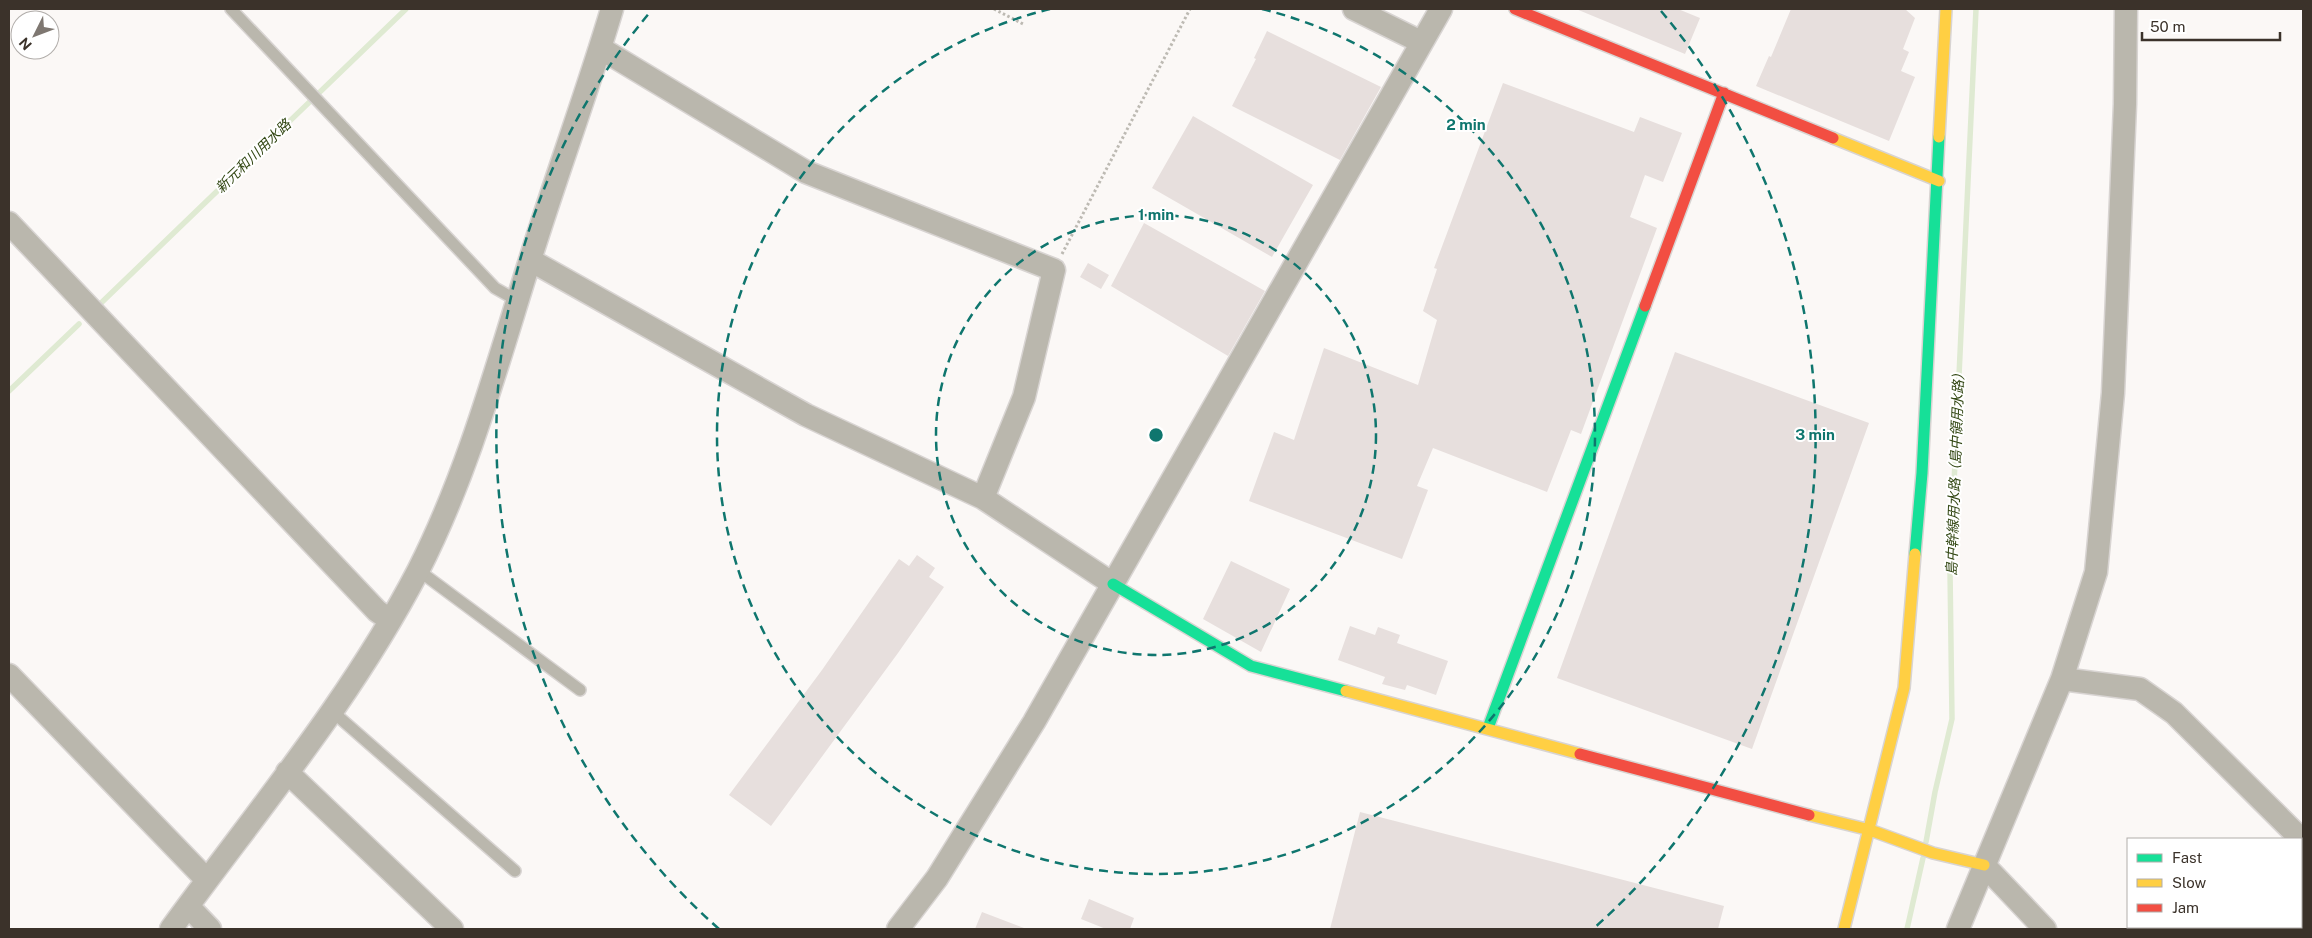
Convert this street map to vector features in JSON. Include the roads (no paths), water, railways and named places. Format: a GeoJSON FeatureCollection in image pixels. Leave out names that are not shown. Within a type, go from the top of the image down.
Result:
{"type":"FeatureCollection","features":[{"type":"Feature","properties":{"kind":"street"},"geometry":{"type":"LineString","coordinates":[[171,929],[332,712],[390,620],[418,570],[453,493],[486,403],[530,260],[612,9]]}},
{"type":"Feature","properties":{"kind":"street"},"geometry":{"type":"LineString","coordinates":[[1354,9],[1421,42]]}},
{"type":"Feature","properties":{"kind":"street"},"geometry":{"type":"LineString","coordinates":[[898,929],[938,878],[1034,722],[1441,9]]}},
{"type":"Feature","properties":{"kind":"street"},"geometry":{"type":"LineString","coordinates":[[1515,9],[1939,181]]}},
{"type":"Feature","properties":{"kind":"street"},"geometry":{"type":"LineString","coordinates":[[1844,929],[1904,688],[1922,473],[1939,181],[1946,9]]}},
{"type":"Feature","properties":{"kind":"street"},"geometry":{"type":"LineString","coordinates":[[1958,929],[2062,679],[2096,572],[2111,413],[2125,104],[2126,9]]}},
{"type":"Feature","properties":{"kind":"street"},"geometry":{"type":"LineString","coordinates":[[600,48],[806,172],[1054,270],[1024,397],[983,498]]}},
{"type":"Feature","properties":{"kind":"street"},"geometry":{"type":"LineString","coordinates":[[1488,728],[1724,93]]}},
{"type":"Feature","properties":{"kind":"street"},"geometry":{"type":"LineString","coordinates":[[9,224],[377,611],[390,620]]}},
{"type":"Feature","properties":{"kind":"street"},"geometry":{"type":"LineString","coordinates":[[530,260],[806,415],[983,498],[1113,584],[1251,666],[1488,728],[1722,793],[1870,830],[1933,854],[1984,865],[2045,929]]}},
{"type":"Feature","properties":{"kind":"street"},"geometry":{"type":"LineString","coordinates":[[9,675],[207,880]]}},
{"type":"Feature","properties":{"kind":"street"},"geometry":{"type":"LineString","coordinates":[[2062,679],[2140,689],[2174,713],[2300,838]]}},
{"type":"Feature","properties":{"kind":"street"},"geometry":{"type":"LineString","coordinates":[[287,772],[452,929]]}},
{"type":"Feature","properties":{"kind":"street"},"geometry":{"type":"LineString","coordinates":[[188,906],[210,929]]}},
{"type":"Feature","properties":{"kind":"lane"},"geometry":{"type":"LineString","coordinates":[[231,9],[495,288],[518,301]]}},
{"type":"Feature","properties":{"kind":"lane"},"geometry":{"type":"LineString","coordinates":[[418,570],[580,690]]}},
{"type":"Feature","properties":{"kind":"lane"},"geometry":{"type":"LineString","coordinates":[[332,712],[515,870]]}},
{"type":"Feature","properties":{"kind":"waterway","name":"新元和川用水路"},"geometry":{"type":"LineString","coordinates":[[100,304],[406,9]]}},
{"type":"Feature","properties":{"kind":"waterway","name":"島中幹線用水路（島中領用水路）"},"geometry":{"type":"LineString","coordinates":[[1926,842],[1935,792],[1952,719],[1950,570],[1976,9]]}},
{"type":"Feature","properties":{"kind":"waterway","name":"新元和川用水路"},"geometry":{"type":"LineString","coordinates":[[9,391],[79,324]]}},
{"type":"Feature","properties":{"kind":"waterway","name":"島中幹線用水路（島中領用水路）"},"geometry":{"type":"LineString","coordinates":[[1907,929],[1923,858]]}}]}
